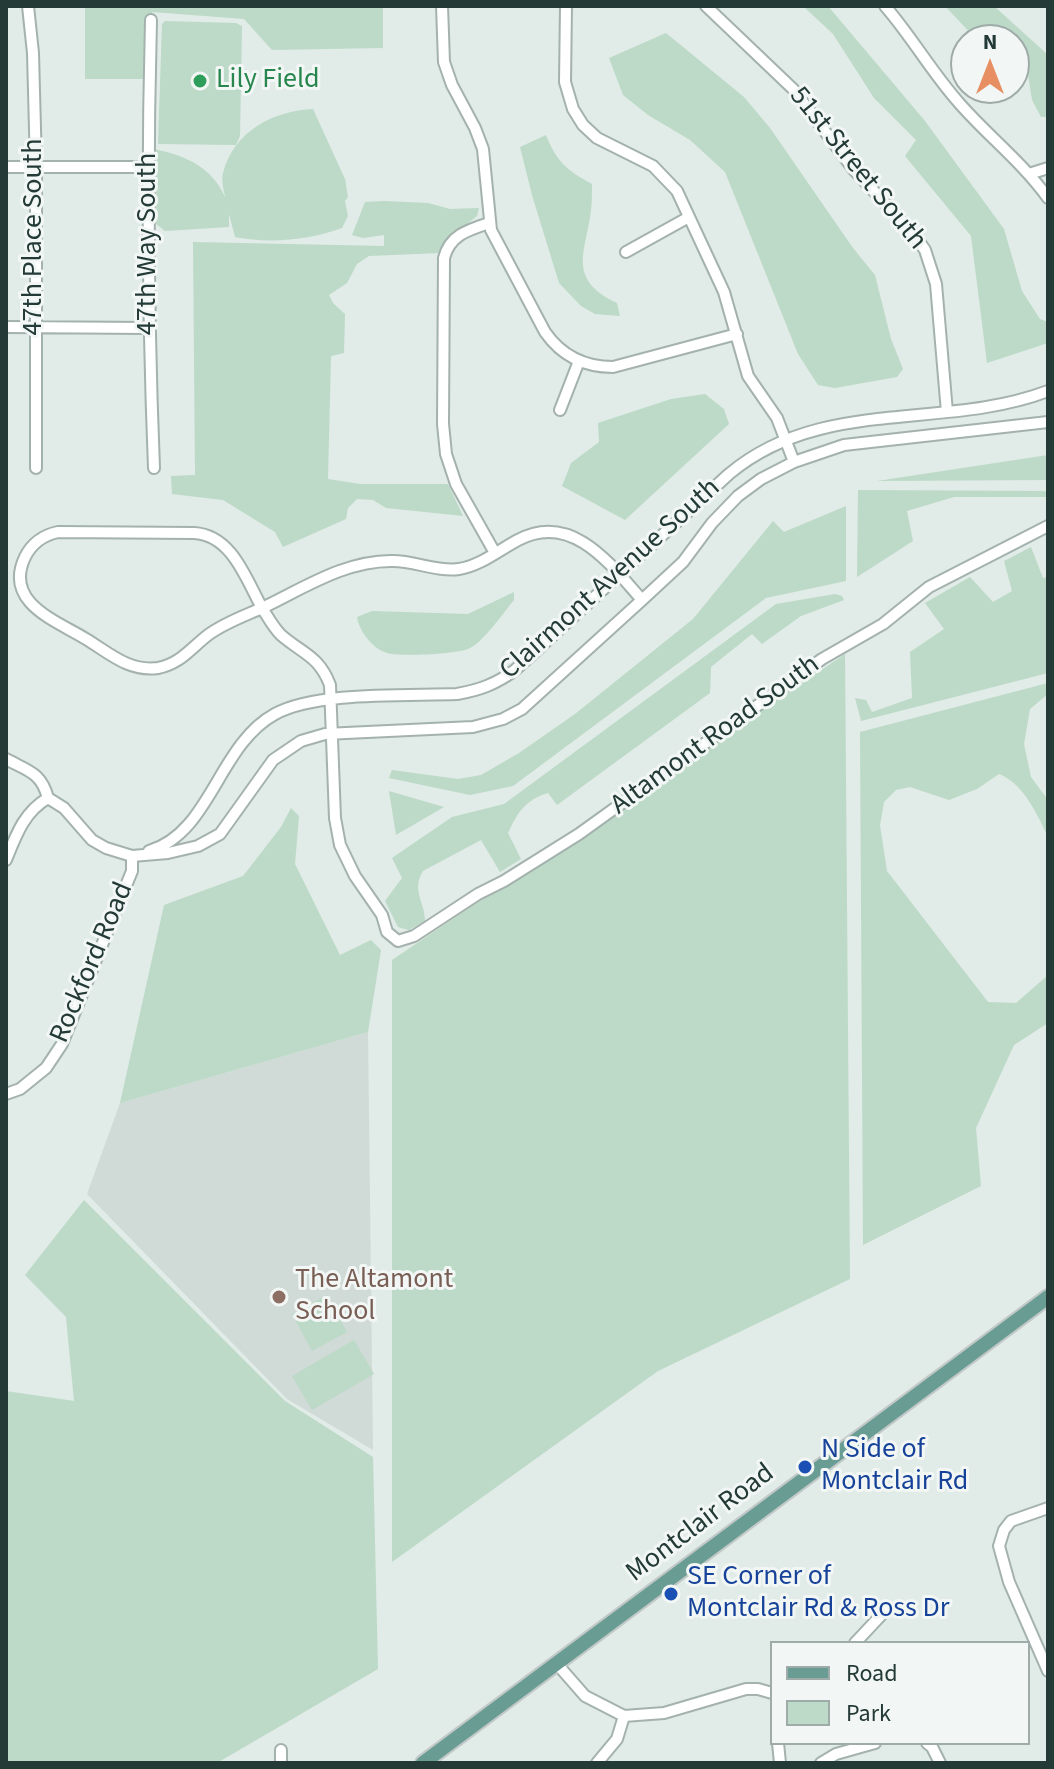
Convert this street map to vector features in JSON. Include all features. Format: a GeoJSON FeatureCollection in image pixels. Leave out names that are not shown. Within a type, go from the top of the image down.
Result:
{"type":"FeatureCollection","features":[{"type":"Feature","properties":{"kind":"main road","name":"Montclair Road"},"geometry":{"type":"LineString","coordinates":[[423,1763],[1048,1297]]}},
{"type":"Feature","properties":{"kind":"street","name":"47th Place South"},"geometry":{"type":"LineString","coordinates":[[28,6],[33,53],[36,167],[36,468]]}},
{"type":"Feature","properties":{"kind":"street"},"geometry":{"type":"LineString","coordinates":[[442,6],[444,62],[448,78],[483,149],[489,223],[497,244],[545,332],[556,346],[579,361],[596,366],[622,366],[737,334]]}},
{"type":"Feature","properties":{"kind":"street"},"geometry":{"type":"LineString","coordinates":[[566,6],[565,82],[577,117],[597,138],[646,161],[677,191],[724,292],[748,376],[773,411],[794,462]]}},
{"type":"Feature","properties":{"kind":"street","name":"51st Street South"},"geometry":{"type":"LineString","coordinates":[[706,6],[793,89],[865,184],[913,233],[925,250],[936,284],[947,412]]}},
{"type":"Feature","properties":{"kind":"street"},"geometry":{"type":"LineString","coordinates":[[885,6],[958,102],[1029,174],[1048,198]]}},
{"type":"Feature","properties":{"kind":"street","name":"47th Way South"},"geometry":{"type":"LineString","coordinates":[[151,20],[147,167],[154,468]]}},
{"type":"Feature","properties":{"kind":"street"},"geometry":{"type":"LineString","coordinates":[[6,167],[147,167]]}},
{"type":"Feature","properties":{"kind":"street"},"geometry":{"type":"LineString","coordinates":[[1029,174],[1048,168]]}},
{"type":"Feature","properties":{"kind":"street"},"geometry":{"type":"LineString","coordinates":[[626,252],[689,217]]}},
{"type":"Feature","properties":{"kind":"street"},"geometry":{"type":"LineString","coordinates":[[489,223],[456,237],[448,246],[444,258],[443,424],[446,454],[456,484],[495,553]]}},
{"type":"Feature","properties":{"kind":"street"},"geometry":{"type":"LineString","coordinates":[[6,327],[149,328]]}},
{"type":"Feature","properties":{"kind":"street"},"geometry":{"type":"LineString","coordinates":[[560,410],[579,361]]}},
{"type":"Feature","properties":{"kind":"street","name":"Clairmont Avenue South"},"geometry":{"type":"LineString","coordinates":[[132,856],[164,846],[180,835],[241,743],[274,714],[293,706],[332,699],[457,694],[497,684],[737,468],[755,456],[842,422],[1002,405],[1048,391]]}},
{"type":"Feature","properties":{"kind":"street","name":"Clairmont Avenue South"},"geometry":{"type":"LineString","coordinates":[[6,759],[36,774],[44,782],[48,798],[64,808],[92,840],[132,856],[198,846],[220,834],[279,754],[309,737],[334,733],[462,729],[503,719],[540,696],[683,562],[712,523],[738,496],[761,479],[794,462],[844,445],[1048,422]]}},
{"type":"Feature","properties":{"kind":"street","name":"Altamont Road South"},"geometry":{"type":"LineString","coordinates":[[334,733],[335,818],[340,845],[355,876],[382,915],[387,932],[398,941],[414,936],[579,834],[822,659],[883,624],[929,587],[1048,526]]}},
{"type":"Feature","properties":{"kind":"street"},"geometry":{"type":"LineString","coordinates":[[334,733],[330,685],[324,668],[278,631],[262,608],[229,550],[216,539],[200,533],[58,532],[35,543],[22,566],[22,586],[38,611],[121,662],[142,668],[156,668],[178,661],[207,636],[262,608],[338,571],[358,564],[399,561],[455,570],[474,565],[530,535],[545,532],[562,533],[587,543],[642,600]]}},
{"type":"Feature","properties":{"kind":"street"},"geometry":{"type":"LineString","coordinates":[[6,860],[22,823],[38,804],[48,798]]}},
{"type":"Feature","properties":{"kind":"street","name":"Rockford Road"},"geometry":{"type":"LineString","coordinates":[[6,1094],[20,1089],[46,1068],[62,1044],[132,871],[132,856]]}},
{"type":"Feature","properties":{"kind":"street"},"geometry":{"type":"LineString","coordinates":[[1048,1508],[1011,1521],[1004,1530],[999,1546],[1009,1582],[1048,1671]]}},
{"type":"Feature","properties":{"kind":"street"},"geometry":{"type":"LineString","coordinates":[[857,1641],[885,1611]]}},
{"type":"Feature","properties":{"kind":"street"},"geometry":{"type":"LineString","coordinates":[[557,1664],[585,1696],[624,1716],[664,1713],[746,1689],[770,1692]]}},
{"type":"Feature","properties":{"kind":"street"},"geometry":{"type":"LineString","coordinates":[[597,1763],[617,1739],[624,1716]]}},
{"type":"Feature","properties":{"kind":"street"},"geometry":{"type":"LineString","coordinates":[[821,1763],[836,1754],[868,1745]]}},
{"type":"Feature","properties":{"kind":"street"},"geometry":{"type":"LineString","coordinates":[[930,1745],[940,1763]]}},
{"type":"Feature","properties":{"kind":"street"},"geometry":{"type":"LineString","coordinates":[[281,1750],[281,1763]]}},
{"type":"Feature","properties":{"kind":"shaded area","name":"The Altamont School"},"geometry":{"type":"Polygon","coordinates":[[[368,1032],[373,1450],[287,1399],[87,1194],[120,1103],[368,1032]]]}},
{"type":"Feature","properties":{"kind":"green space"},"geometry":{"type":"Polygon","coordinates":[[[85,6],[383,6],[383,48],[272,50],[244,19],[152,12],[145,79],[85,79],[85,6]]]}},
{"type":"Feature","properties":{"kind":"green space"},"geometry":{"type":"Polygon","coordinates":[[[803,6],[828,6],[925,121],[1004,229],[1022,291],[1040,319],[1048,322],[1048,343],[987,363],[971,236],[905,156],[916,140],[874,98],[833,34],[803,6]]]}},
{"type":"Feature","properties":{"kind":"green space"},"geometry":{"type":"Polygon","coordinates":[[[945,6],[994,6],[1014,24],[962,24],[945,6]]]}},
{"type":"Feature","properties":{"kind":"green space","name":"Lily Field"},"geometry":{"type":"Polygon","coordinates":[[[165,21],[236,23],[242,26],[240,136],[236,145],[158,144],[162,24],[165,21]]]}},
{"type":"Feature","properties":{"kind":"green space"},"geometry":{"type":"Polygon","coordinates":[[[666,33],[744,97],[770,128],[875,275],[891,339],[903,369],[897,377],[835,388],[818,385],[798,354],[725,172],[690,140],[648,115],[623,95],[609,58],[666,33]]]}},
{"type":"Feature","properties":{"kind":"green space"},"geometry":{"type":"Polygon","coordinates":[[[1030,39],[1048,55],[1048,117],[1041,117],[1032,100],[1030,39]]]}},
{"type":"Feature","properties":{"kind":"green space"},"geometry":{"type":"Polygon","coordinates":[[[313,109],[345,179],[348,216],[342,228],[303,238],[262,240],[235,237],[229,214],[229,227],[165,231],[155,223],[153,149],[186,159],[205,170],[225,197],[222,182],[228,158],[246,135],[270,119],[313,109]]]}},
{"type":"Feature","properties":{"kind":"green space"},"geometry":{"type":"Polygon","coordinates":[[[546,135],[564,165],[592,184],[583,263],[585,274],[601,294],[617,303],[620,316],[595,314],[581,306],[559,283],[520,147],[546,135]]]}},
{"type":"Feature","properties":{"kind":"green space"},"geometry":{"type":"Polygon","coordinates":[[[365,202],[428,203],[450,209],[479,208],[477,216],[444,243],[441,253],[369,256],[357,264],[347,283],[329,295],[345,314],[344,353],[331,356],[328,479],[360,484],[448,484],[463,516],[386,508],[373,500],[357,499],[348,508],[346,519],[283,547],[275,532],[223,500],[172,494],[171,476],[195,475],[193,242],[384,246],[384,235],[363,238],[352,235],[365,202]]]}},
{"type":"Feature","properties":{"kind":"green space"},"geometry":{"type":"Polygon","coordinates":[[[705,394],[724,409],[729,424],[625,520],[562,486],[571,463],[599,442],[598,423],[671,399],[705,394]]]}},
{"type":"Feature","properties":{"kind":"green space"},"geometry":{"type":"Polygon","coordinates":[[[1048,455],[1048,480],[877,481],[1048,455]]]}},
{"type":"Feature","properties":{"kind":"green space"},"geometry":{"type":"Polygon","coordinates":[[[858,490],[1044,491],[1048,492],[1048,497],[954,497],[907,511],[913,541],[857,577],[858,490]]]}},
{"type":"Feature","properties":{"kind":"green space"},"geometry":{"type":"Polygon","coordinates":[[[846,506],[846,581],[766,598],[513,786],[470,795],[389,778],[392,770],[458,779],[481,775],[519,753],[575,714],[693,619],[773,521],[784,532],[846,506]]]}},
{"type":"Feature","properties":{"kind":"green space"},"geometry":{"type":"Polygon","coordinates":[[[1031,547],[1043,578],[1048,577],[1048,673],[861,721],[855,698],[866,700],[872,712],[912,698],[910,652],[944,629],[925,603],[970,577],[993,602],[1012,591],[1004,561],[1031,547]]]}},
{"type":"Feature","properties":{"kind":"green space"},"geometry":{"type":"Polygon","coordinates":[[[514,592],[514,600],[486,634],[474,646],[461,651],[415,655],[387,653],[368,639],[357,617],[372,611],[468,614],[514,592]]]}},
{"type":"Feature","properties":{"kind":"green space"},"geometry":{"type":"Polygon","coordinates":[[[835,594],[844,600],[801,616],[762,644],[752,634],[711,667],[710,693],[557,805],[548,793],[528,803],[508,833],[521,859],[500,872],[481,840],[423,871],[418,890],[425,921],[409,930],[398,927],[385,901],[402,878],[392,858],[452,817],[504,804],[776,604],[835,594]]]}},
{"type":"Feature","properties":{"kind":"green space"},"geometry":{"type":"Polygon","coordinates":[[[845,654],[850,1279],[658,1371],[392,1562],[392,960],[845,654]]]}},
{"type":"Feature","properties":{"kind":"green space"},"geometry":{"type":"Polygon","coordinates":[[[1048,683],[1048,694],[1030,709],[1024,744],[1031,777],[1048,800],[1048,837],[1023,792],[999,774],[977,789],[949,800],[910,787],[896,790],[884,802],[880,825],[887,871],[988,1002],[1016,1003],[1048,975],[1048,1023],[1014,1045],[976,1128],[981,1186],[863,1245],[860,732],[1048,683]]]}},
{"type":"Feature","properties":{"kind":"green space"},"geometry":{"type":"Polygon","coordinates":[[[389,791],[444,807],[396,835],[389,791]]]}},
{"type":"Feature","properties":{"kind":"green space"},"geometry":{"type":"Polygon","coordinates":[[[291,808],[299,816],[295,864],[340,955],[371,940],[381,950],[368,1032],[120,1103],[164,905],[243,876],[281,827],[291,808]]]}},
{"type":"Feature","properties":{"kind":"green space"},"geometry":{"type":"Polygon","coordinates":[[[84,1200],[285,1401],[373,1457],[378,1669],[217,1763],[6,1763],[6,1391],[74,1401],[66,1317],[25,1275],[84,1200]]]}},
{"type":"Feature","properties":{"kind":"green space"},"geometry":{"type":"Polygon","coordinates":[[[327,1295],[347,1332],[312,1351],[292,1314],[327,1295]]]}},
{"type":"Feature","properties":{"kind":"green space"},"geometry":{"type":"Polygon","coordinates":[[[354,1340],[374,1374],[312,1410],[292,1376],[354,1340]]]}},
{"type":"Feature","properties":{"kind":"place","name":"Lily Field"},"geometry":{"type":"Point","coordinates":[200,81]}},
{"type":"Feature","properties":{"kind":"place","name":"The Altamont School"},"geometry":{"type":"Point","coordinates":[279,1297]}},
{"type":"Feature","properties":{"kind":"place","name":"N Side of Montclair Rd"},"geometry":{"type":"Point","coordinates":[805,1467]}},
{"type":"Feature","properties":{"kind":"place","name":"SE Corner of Montclair Rd & Ross Dr"},"geometry":{"type":"Point","coordinates":[671,1594]}}]}
